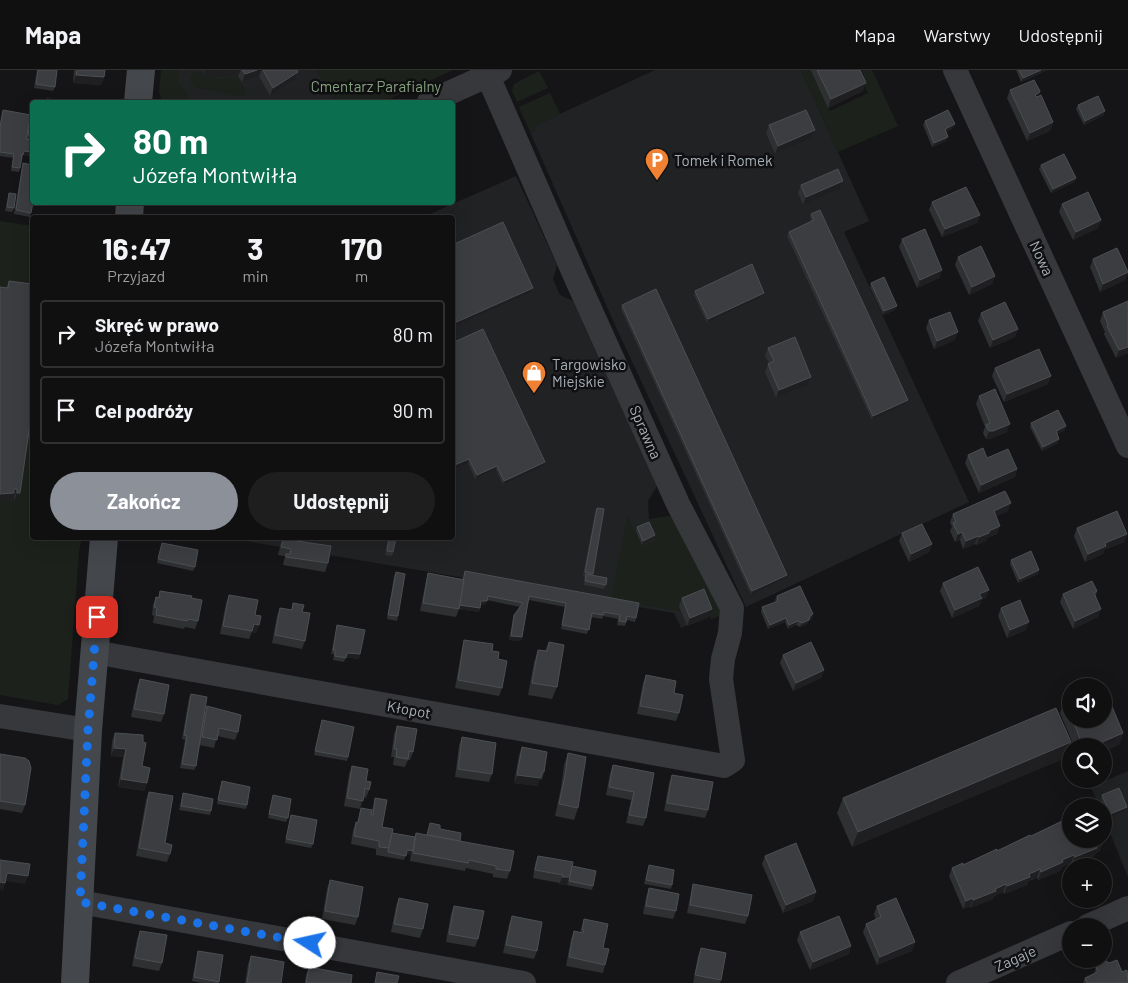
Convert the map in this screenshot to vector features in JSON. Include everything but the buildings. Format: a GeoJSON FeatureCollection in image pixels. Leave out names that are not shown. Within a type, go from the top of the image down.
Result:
{"type":"FeatureCollection","features":[{"type":"Feature","properties":{"kind":"street"},"geometry":{"type":"LineString","coordinates":[[138,100],[141,70]]}},
{"type":"Feature","properties":{"kind":"street","name":"Nowa"},"geometry":{"type":"LineString","coordinates":[[956,70],[1128,446]]}},
{"type":"Feature","properties":{"kind":"street"},"geometry":{"type":"LineString","coordinates":[[434,100],[494,73]]}},
{"type":"Feature","properties":{"kind":"street","name":"Sprawna"},"geometry":{"type":"LineString","coordinates":[[494,73],[576,278],[674,494],[732,608],[730,633],[720,679],[732,760],[724,766]]}},
{"type":"Feature","properties":{"kind":"street"},"geometry":{"type":"LineString","coordinates":[[75,983],[88,730],[104,540]]}},
{"type":"Feature","properties":{"kind":"street","name":"Kłopot"},"geometry":{"type":"LineString","coordinates":[[94,652],[724,766]]}},
{"type":"Feature","properties":{"kind":"street"},"geometry":{"type":"LineString","coordinates":[[0,716],[88,730]]}},
{"type":"Feature","properties":{"kind":"street"},"geometry":{"type":"LineString","coordinates":[[80,902],[524,983]]}},
{"type":"Feature","properties":{"kind":"street"},"geometry":{"type":"LineString","coordinates":[[1106,918],[1128,908]]}},
{"type":"Feature","properties":{"kind":"street","name":"Zagaje"},"geometry":{"type":"LineString","coordinates":[[958,983],[1062,938]]}},
{"type":"Feature","properties":{"kind":"shaded area"},"geometry":{"type":"Polygon","coordinates":[[[163,70],[324,70],[341,100],[176,100],[163,70]]]}},
{"type":"Feature","properties":{"kind":"shaded area"},"geometry":{"type":"Polygon","coordinates":[[[655,70],[801,70],[869,221],[844,232],[969,502],[746,607],[615,325],[530,132],[534,131],[536,125],[655,70]]]}},
{"type":"Feature","properties":{"kind":"shaded area","name":"Targowisko Miejskie"},"geometry":{"type":"Polygon","coordinates":[[[516,176],[557,265],[553,279],[560,295],[573,301],[657,486],[648,501],[649,519],[675,525],[715,613],[681,628],[674,613],[239,540],[455,540],[455,215],[428,215],[450,205],[455,205],[455,203],[516,176]]]}},
{"type":"Feature","properties":{"kind":"shaded area"},"geometry":{"type":"Polygon","coordinates":[[[1128,771],[1128,877],[1112,838],[1112,798],[1096,798],[1091,788],[1112,788],[1112,778],[1128,771]]]}},
{"type":"Feature","properties":{"kind":"green space"},"geometry":{"type":"Polygon","coordinates":[[[161,70],[178,70],[179,83],[188,95],[187,100],[162,100],[159,92],[161,70]]]}},
{"type":"Feature","properties":{"kind":"green space","name":"Cmentarz Parafialny"},"geometry":{"type":"Polygon","coordinates":[[[316,70],[453,70],[387,100],[333,100],[316,70]]]}},
{"type":"Feature","properties":{"kind":"green space"},"geometry":{"type":"Polygon","coordinates":[[[801,70],[813,70],[811,71],[830,111],[868,93],[861,77],[864,76],[862,70],[872,70],[898,126],[838,152],[801,70]]]}},
{"type":"Feature","properties":{"kind":"green space"},"geometry":{"type":"Polygon","coordinates":[[[539,71],[548,88],[517,102],[512,91],[514,84],[539,71]]]}},
{"type":"Feature","properties":{"kind":"green space"},"geometry":{"type":"Polygon","coordinates":[[[197,72],[203,73],[202,76],[219,79],[238,77],[245,90],[245,94],[240,96],[196,88],[192,84],[191,78],[192,74],[197,72]]]}},
{"type":"Feature","properties":{"kind":"green space"},"geometry":{"type":"Polygon","coordinates":[[[550,93],[560,114],[536,125],[534,131],[530,132],[519,107],[550,93]]]}},
{"type":"Feature","properties":{"kind":"green space"},"geometry":{"type":"Polygon","coordinates":[[[0,221],[30,226],[30,540],[82,540],[79,551],[68,699],[58,705],[0,695],[0,221]]]}},
{"type":"Feature","properties":{"kind":"green space"},"geometry":{"type":"Polygon","coordinates":[[[627,515],[642,546],[656,539],[649,519],[669,516],[679,520],[722,615],[711,619],[701,597],[678,606],[680,611],[611,600],[627,515]]]}},
{"type":"Feature","properties":{"kind":"place","name":"Tomek i Romek"},"geometry":{"type":"Point","coordinates":[657,181]}},
{"type":"Feature","properties":{"kind":"place","name":"Targowisko Miejskie"},"geometry":{"type":"Point","coordinates":[534,394]}},
{"type":"Feature","properties":{"kind":"route"},"geometry":{"type":"LineString","coordinates":[[97,617],[88,730],[80,902],[310,943]]}}]}
